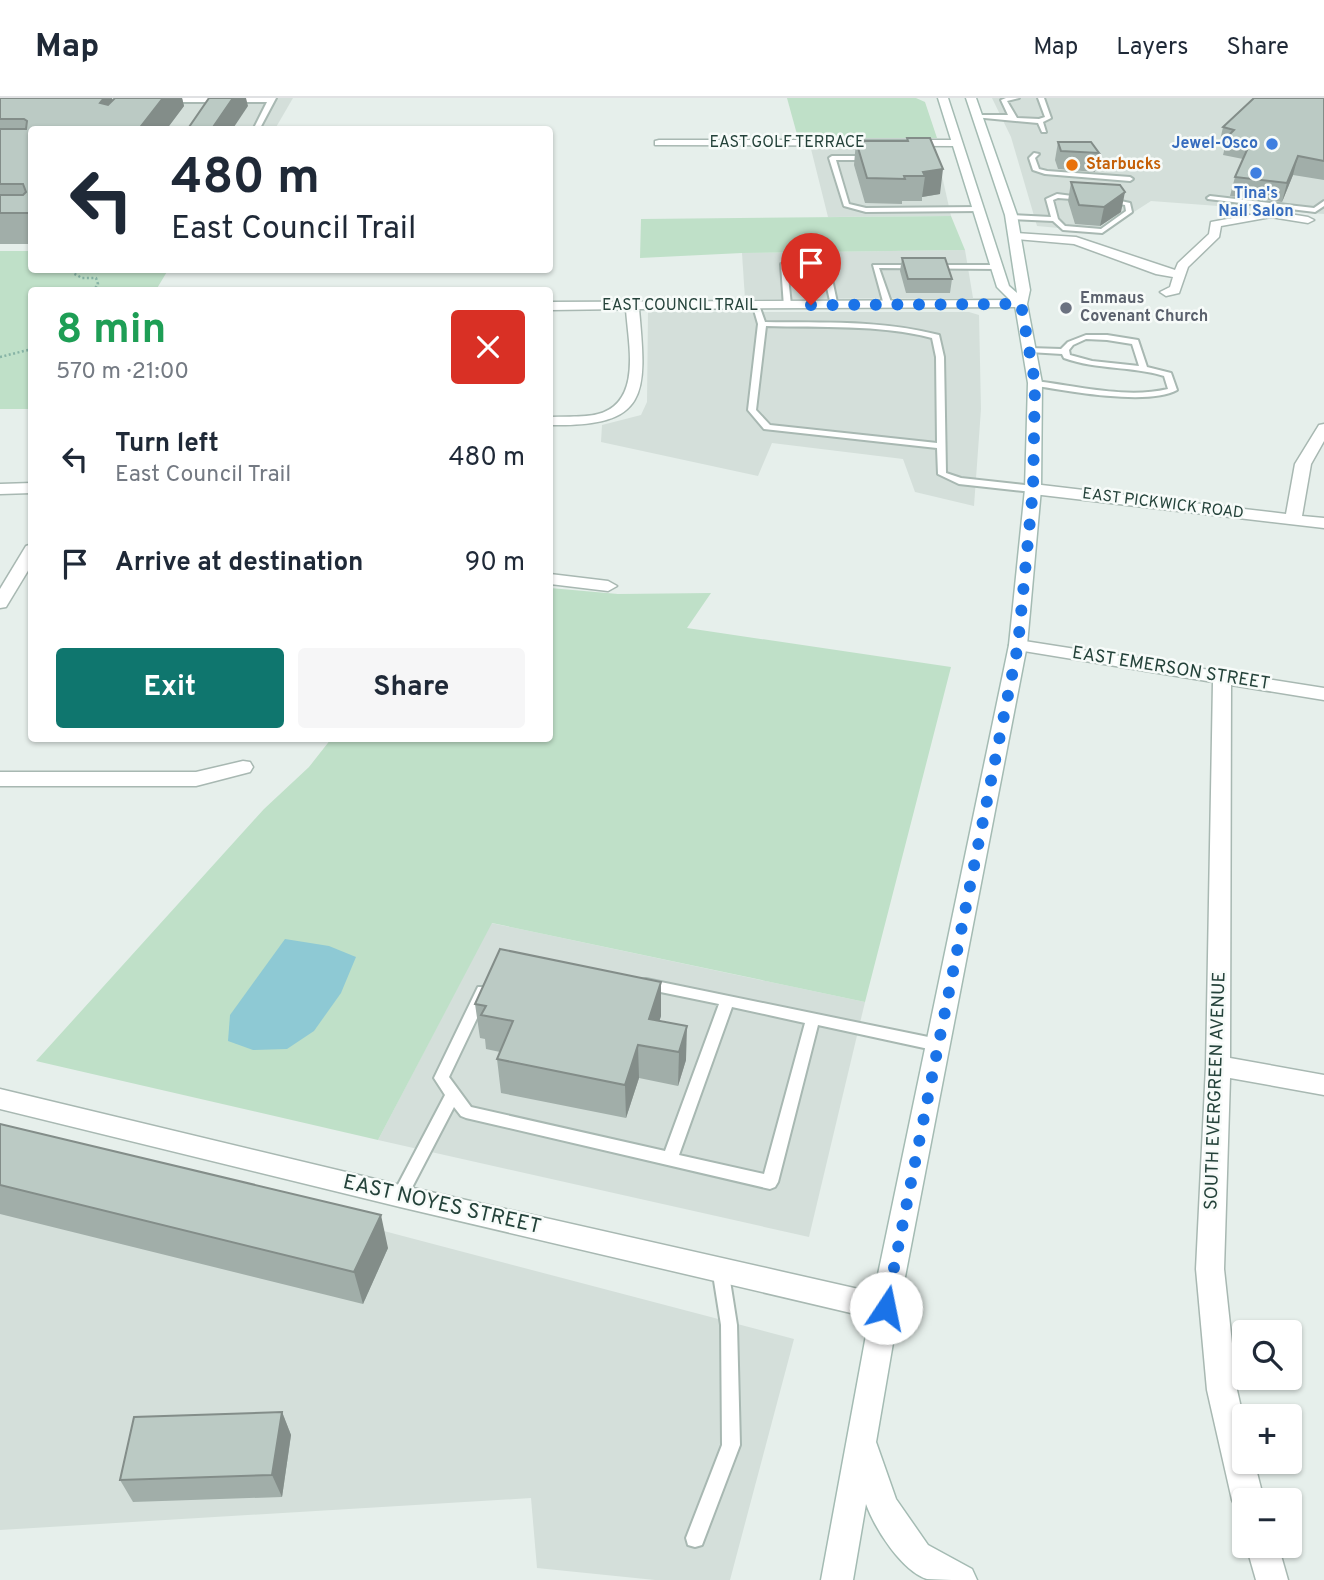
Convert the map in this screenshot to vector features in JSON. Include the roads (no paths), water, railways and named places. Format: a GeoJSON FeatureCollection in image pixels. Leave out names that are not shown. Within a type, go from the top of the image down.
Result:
{"type":"FeatureCollection","features":[{"type":"Feature","properties":{"kind":"street"},"geometry":{"type":"LineString","coordinates":[[943,98],[1003,287],[1021,304]]}},
{"type":"Feature","properties":{"kind":"street"},"geometry":{"type":"LineString","coordinates":[[837,1580],[886,1308],[1018,645],[1033,489],[1035,383],[1021,304],[1024,290],[1011,217],[971,98]]}},
{"type":"Feature","properties":{"kind":"street","name":"EAST GOLF TERRACE"},"geometry":{"type":"LineString","coordinates":[[659,143],[957,143]]}},
{"type":"Feature","properties":{"kind":"street"},"geometry":{"type":"LineString","coordinates":[[1166,292],[1175,290],[1179,284],[1182,266],[1215,235],[1215,225],[1271,214],[1308,220]]}},
{"type":"Feature","properties":{"kind":"street"},"geometry":{"type":"LineString","coordinates":[[1015,236],[1076,241],[1160,271],[1179,274]]}},
{"type":"Feature","properties":{"kind":"street","name":"EAST COUNCIL TRAIL"},"geometry":{"type":"LineString","coordinates":[[553,306],[1021,304]]}},
{"type":"Feature","properties":{"kind":"street"},"geometry":{"type":"LineString","coordinates":[[553,421],[600,418],[618,413],[628,405],[636,388],[632,306]]}},
{"type":"Feature","properties":{"kind":"street"},"geometry":{"type":"LineString","coordinates":[[1293,519],[1304,464],[1324,428]]}},
{"type":"Feature","properties":{"kind":"street"},"geometry":{"type":"LineString","coordinates":[[0,489],[28,488]]}},
{"type":"Feature","properties":{"kind":"street","name":"EAST PICKWICK ROAD"},"geometry":{"type":"LineString","coordinates":[[1033,489],[1324,523]]}},
{"type":"Feature","properties":{"kind":"street"},"geometry":{"type":"LineString","coordinates":[[0,603],[24,575]]}},
{"type":"Feature","properties":{"kind":"street"},"geometry":{"type":"LineString","coordinates":[[553,579],[608,586]]}},
{"type":"Feature","properties":{"kind":"street","name":"EAST EMERSON STREET"},"geometry":{"type":"LineString","coordinates":[[1018,645],[1324,694]]}},
{"type":"Feature","properties":{"kind":"street","name":"SOUTH EVERGREEN AVENUE"},"geometry":{"type":"LineString","coordinates":[[1222,678],[1218,1066],[1210,1269],[1222,1390],[1245,1488]]}},
{"type":"Feature","properties":{"kind":"street"},"geometry":{"type":"LineString","coordinates":[[0,779],[196,779],[243,767]]}},
{"type":"Feature","properties":{"kind":"street"},"geometry":{"type":"LineString","coordinates":[[1218,1066],[1324,1085]]}},
{"type":"Feature","properties":{"kind":"street","name":"EAST NOYES STREET"},"geometry":{"type":"LineString","coordinates":[[0,1098],[400,1196],[886,1308]]}},
{"type":"Feature","properties":{"kind":"street"},"geometry":{"type":"LineString","coordinates":[[862,1441],[883,1508],[917,1556],[961,1580]]}},
{"type":"Feature","properties":{"kind":"street"},"geometry":{"type":"LineString","coordinates":[[1266,1558],[1272,1580]]}},
{"type":"Feature","properties":{"kind":"lane"},"geometry":{"type":"LineString","coordinates":[[1012,117],[1004,100],[1016,98]]}},
{"type":"Feature","properties":{"kind":"lane"},"geometry":{"type":"LineString","coordinates":[[977,117],[1012,117],[1016,120],[1040,121],[1048,118],[1049,113],[1041,98]]}},
{"type":"Feature","properties":{"kind":"lane"},"geometry":{"type":"LineString","coordinates":[[135,102],[147,99],[272,99],[258,126]]}},
{"type":"Feature","properties":{"kind":"lane"},"geometry":{"type":"LineString","coordinates":[[1040,121],[1044,131]]}},
{"type":"Feature","properties":{"kind":"lane"},"geometry":{"type":"LineString","coordinates":[[829,143],[846,205],[854,208],[979,209]]}},
{"type":"Feature","properties":{"kind":"lane"},"geometry":{"type":"LineString","coordinates":[[1036,154],[1031,158],[1036,170],[1047,173],[1130,179]]}},
{"type":"Feature","properties":{"kind":"lane"},"geometry":{"type":"LineString","coordinates":[[832,158],[884,158]]}},
{"type":"Feature","properties":{"kind":"lane"},"geometry":{"type":"LineString","coordinates":[[1011,217],[1055,219],[1063,228],[1102,231],[1129,212],[1128,204],[1118,200],[1057,196],[1049,199],[1055,219]]}},
{"type":"Feature","properties":{"kind":"lane"},"geometry":{"type":"LineString","coordinates":[[1210,198],[1315,210],[1324,203]]}},
{"type":"Feature","properties":{"kind":"lane"},"geometry":{"type":"LineString","coordinates":[[787,305],[782,265],[819,263],[825,265],[835,305]]}},
{"type":"Feature","properties":{"kind":"lane"},"geometry":{"type":"LineString","coordinates":[[888,305],[875,265],[998,267]]}},
{"type":"Feature","properties":{"kind":"lane"},"geometry":{"type":"LineString","coordinates":[[755,305],[762,324],[752,410],[767,427],[941,446]]}},
{"type":"Feature","properties":{"kind":"lane"},"geometry":{"type":"LineString","coordinates":[[762,324],[873,328],[921,332],[936,337],[940,357],[943,474],[959,481],[1033,489]]}},
{"type":"Feature","properties":{"kind":"lane"},"geometry":{"type":"LineString","coordinates":[[1035,383],[1136,394],[1161,395],[1173,390],[1168,375],[1143,367],[1079,362],[1067,356],[1069,343],[1076,338],[1135,342],[1143,367]]}},
{"type":"Feature","properties":{"kind":"lane"},"geometry":{"type":"LineString","coordinates":[[1029,350],[1066,352]]}},
{"type":"Feature","properties":{"kind":"lane"},"geometry":{"type":"LineString","coordinates":[[489,979],[441,1078],[466,1112],[770,1182],[813,1019]]}},
{"type":"Feature","properties":{"kind":"lane"},"geometry":{"type":"LineString","coordinates":[[634,982],[938,1045]]}},
{"type":"Feature","properties":{"kind":"lane"},"geometry":{"type":"LineString","coordinates":[[670,1159],[727,1001]]}},
{"type":"Feature","properties":{"kind":"lane"},"geometry":{"type":"LineString","coordinates":[[400,1196],[453,1094]]}},
{"type":"Feature","properties":{"kind":"lane"},"geometry":{"type":"LineString","coordinates":[[695,1538],[731,1445],[729,1325],[719,1268]]}},
{"type":"Feature","properties":{"kind":"water"},"geometry":{"type":"Polygon","coordinates":[[[285,939],[329,946],[356,957],[341,993],[314,1031],[287,1049],[253,1050],[228,1041],[230,1015],[285,939]]]}},
{"type":"Feature","properties":{"kind":"place","name":"Jewel-Osco"},"geometry":{"type":"Point","coordinates":[1272,144]}},
{"type":"Feature","properties":{"kind":"place","name":"Starbucks"},"geometry":{"type":"Point","coordinates":[1072,165]}},
{"type":"Feature","properties":{"kind":"place","name":"Tina's Nail Salon"},"geometry":{"type":"Point","coordinates":[1256,173]}},
{"type":"Feature","properties":{"kind":"place","name":"Emmaus Covenant Church"},"geometry":{"type":"Point","coordinates":[1066,308]}}]}
